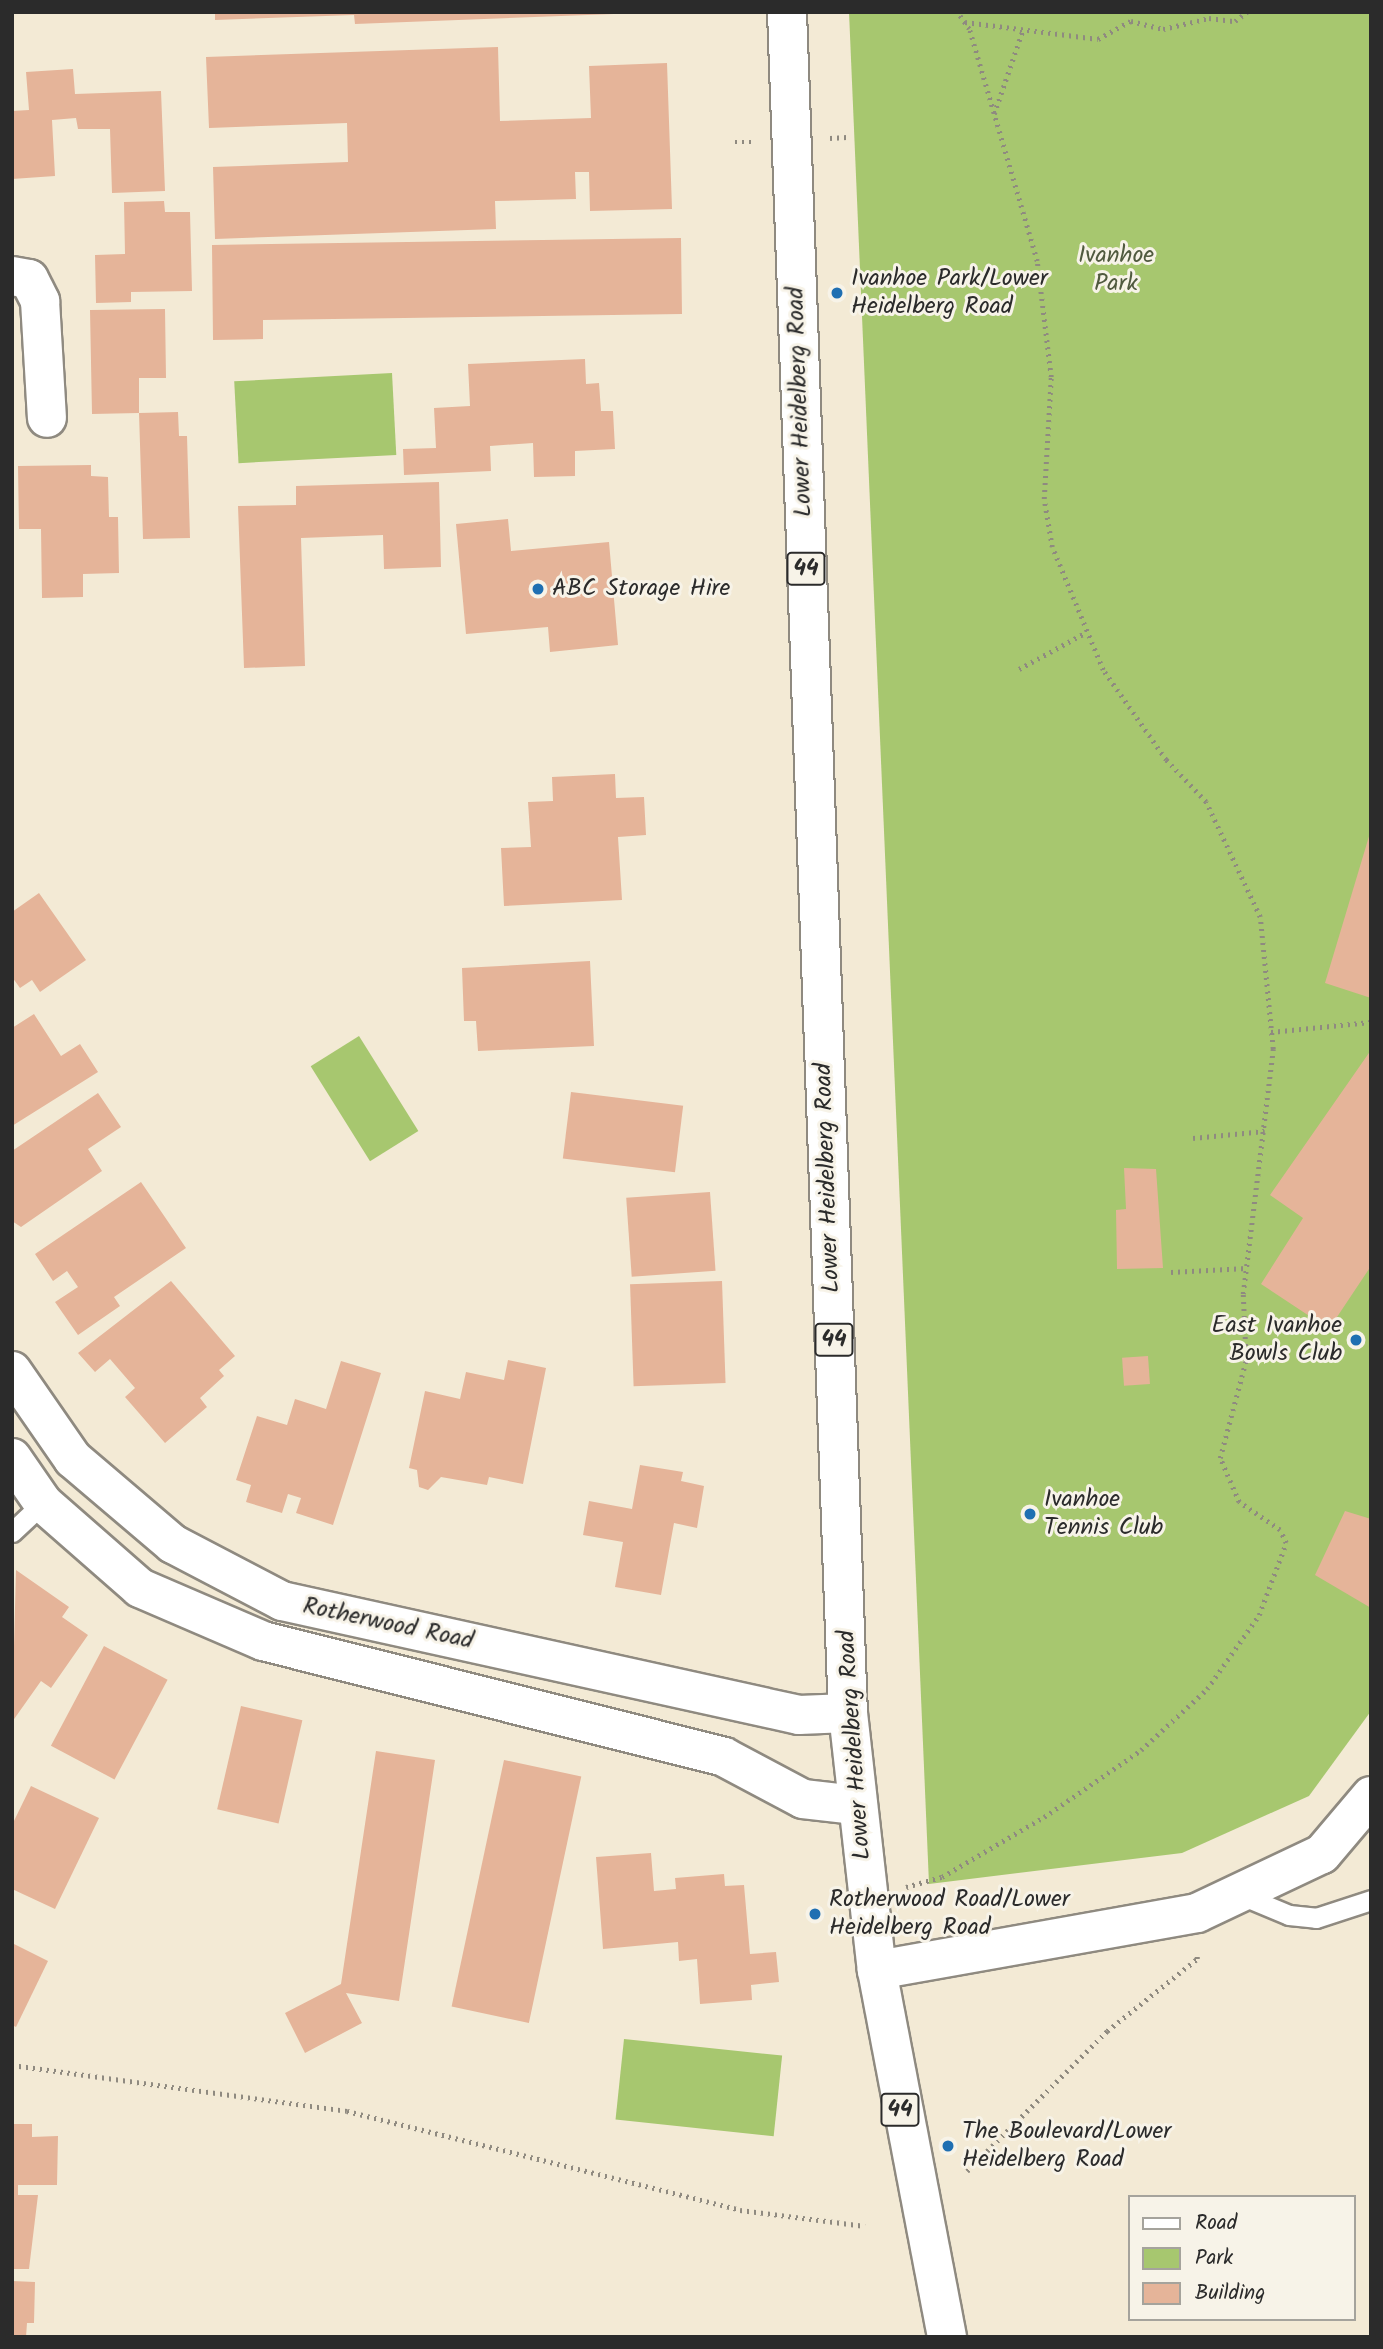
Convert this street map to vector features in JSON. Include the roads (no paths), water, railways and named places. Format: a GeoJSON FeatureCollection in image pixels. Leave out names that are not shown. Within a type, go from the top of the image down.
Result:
{"type":"FeatureCollection","features":[{"type":"Feature","properties":{"kind":"street","name":"Lower Heidelberg Road"},"geometry":{"type":"LineString","coordinates":[[787,12],[848,1713],[856,1805],[877,1970],[947,2337]]}},
{"type":"Feature","properties":{"kind":"street"},"geometry":{"type":"LineString","coordinates":[[12,276],[29,279],[40,301],[47,418]]}},
{"type":"Feature","properties":{"kind":"street","name":"Rotherwood Road"},"geometry":{"type":"LineString","coordinates":[[12,1371],[73,1459],[173,1544],[282,1601],[799,1715],[848,1713]]}},
{"type":"Feature","properties":{"kind":"street","name":"Rotherwood Road"},"geometry":{"type":"LineString","coordinates":[[12,1458],[43,1503],[140,1588],[263,1641],[724,1757],[803,1799],[856,1805]]}},
{"type":"Feature","properties":{"kind":"street"},"geometry":{"type":"LineString","coordinates":[[877,1970],[1197,1913],[1241,1895],[1322,1854],[1371,1796]]}},
{"type":"Feature","properties":{"kind":"lane"},"geometry":{"type":"LineString","coordinates":[[12,1532],[43,1503]]}},
{"type":"Feature","properties":{"kind":"lane"},"geometry":{"type":"LineString","coordinates":[[1241,1895],[1289,1915],[1315,1918],[1371,1900]]}},
{"type":"Feature","properties":{"kind":"place","name":"Ivanhoe Park/Lower Heidelberg Road"},"geometry":{"type":"Point","coordinates":[837,293]}},
{"type":"Feature","properties":{"kind":"place","name":"ABC Storage Hire"},"geometry":{"type":"Point","coordinates":[538,589]}},
{"type":"Feature","properties":{"kind":"place","name":"East Ivanhoe Bowls Club"},"geometry":{"type":"Point","coordinates":[1356,1340]}},
{"type":"Feature","properties":{"kind":"place","name":"Ivanhoe Tennis Club"},"geometry":{"type":"Point","coordinates":[1030,1514]}},
{"type":"Feature","properties":{"kind":"place","name":"Rotherwood Road/Lower Heidelberg Road"},"geometry":{"type":"Point","coordinates":[815,1914]}},
{"type":"Feature","properties":{"kind":"place","name":"The Boulevard/Lower Heidelberg Road"},"geometry":{"type":"Point","coordinates":[948,2146]}},
{"type":"Feature","properties":{"kind":"park label","name":"Ivanhoe Park"},"geometry":{"type":"Point","coordinates":[1116,270]}}]}
